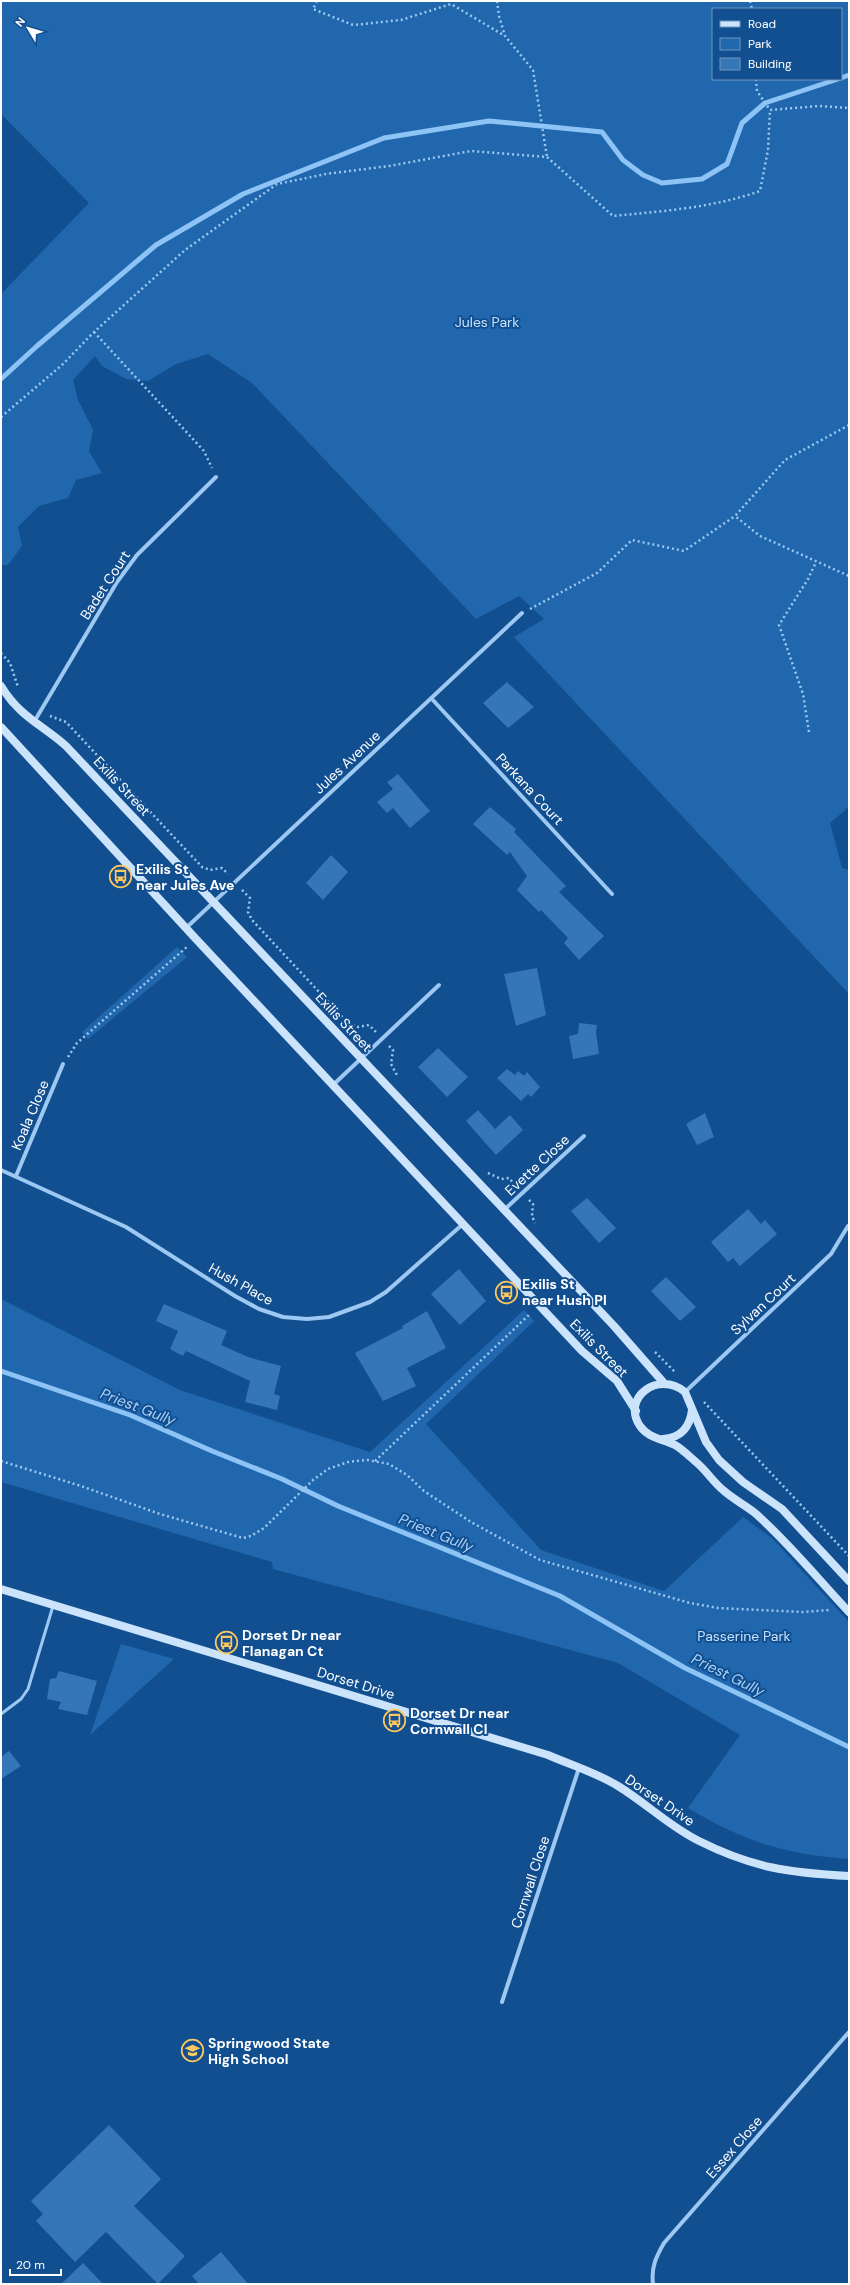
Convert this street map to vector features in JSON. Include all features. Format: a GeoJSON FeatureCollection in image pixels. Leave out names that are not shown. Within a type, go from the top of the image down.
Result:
{"type":"FeatureCollection","features":[{"type":"Feature","properties":{"kind":"street","name":"Badet Court"},"geometry":{"type":"LineString","coordinates":[[34,723],[117,582],[137,555],[216,477]]}},
{"type":"Feature","properties":{"kind":"street","name":"Jules Avenue"},"geometry":{"type":"LineString","coordinates":[[186,928],[522,613]]}},
{"type":"Feature","properties":{"kind":"street","name":"Exilis Street"},"geometry":{"type":"LineString","coordinates":[[1,686],[10,701],[34,723],[50,732],[66,746],[614,1326],[663,1382],[679,1386],[685,1392]]}},
{"type":"Feature","properties":{"kind":"street","name":"Parkana Court"},"geometry":{"type":"LineString","coordinates":[[431,698],[612,894]]}},
{"type":"Feature","properties":{"kind":"street","name":"Exilis Street"},"geometry":{"type":"LineString","coordinates":[[1,727],[196,939],[582,1351],[617,1381],[636,1411],[640,1426],[649,1434],[675,1445],[697,1463],[722,1490],[754,1513],[846,1609]]}},
{"type":"Feature","properties":{"kind":"street"},"geometry":{"type":"LineString","coordinates":[[334,1085],[438,985]]}},
{"type":"Feature","properties":{"kind":"street","name":"Koala Close"},"geometry":{"type":"LineString","coordinates":[[16,1176],[63,1064]]}},
{"type":"Feature","properties":{"kind":"street","name":"Evette Close"},"geometry":{"type":"LineString","coordinates":[[504,1210],[584,1136]]}},
{"type":"Feature","properties":{"kind":"street","name":"Hush Place"},"geometry":{"type":"LineString","coordinates":[[1,1170],[126,1227],[235,1296],[260,1309],[283,1317],[307,1319],[328,1317],[370,1302],[386,1292],[463,1224]]}},
{"type":"Feature","properties":{"kind":"street","name":"Sylvan Court"},"geometry":{"type":"LineString","coordinates":[[685,1392],[831,1254],[848,1226]]}},
{"type":"Feature","properties":{"kind":"street"},"geometry":{"type":"LineString","coordinates":[[636,1411],[637,1402],[644,1391],[654,1384],[663,1382]]}},
{"type":"Feature","properties":{"kind":"street"},"geometry":{"type":"LineString","coordinates":[[685,1392],[690,1400],[692,1410],[706,1442],[719,1460],[743,1482],[782,1509],[849,1581]]}},
{"type":"Feature","properties":{"kind":"street"},"geometry":{"type":"LineString","coordinates":[[660,1439],[679,1435],[686,1428],[692,1410]]}},
{"type":"Feature","properties":{"kind":"street","name":"Dorset Drive"},"geometry":{"type":"LineString","coordinates":[[1,1590],[533,1751],[579,1768],[618,1786],[698,1840],[740,1859],[772,1869],[806,1874],[849,1876]]}},
{"type":"Feature","properties":{"kind":"street","name":"Cornwall Close"},"geometry":{"type":"LineString","coordinates":[[502,2002],[579,1768]]}},
{"type":"Feature","properties":{"kind":"street","name":"Essex Close"},"geometry":{"type":"LineString","coordinates":[[653,2284],[652,2274],[654,2260],[664,2243],[849,2032]]}},
{"type":"Feature","properties":{"kind":"lane"},"geometry":{"type":"LineString","coordinates":[[1,1714],[21,1699],[28,1689],[53,1605]]}},
{"type":"Feature","properties":{"kind":"path"},"geometry":{"type":"LineString","coordinates":[[318,1],[313,9],[353,25],[401,20],[451,4],[505,36],[533,70],[547,157]]}},
{"type":"Feature","properties":{"kind":"path"},"geometry":{"type":"LineString","coordinates":[[497,1],[499,16],[505,36]]}},
{"type":"Feature","properties":{"kind":"path"},"geometry":{"type":"LineString","coordinates":[[1,417],[62,364],[94,332],[185,250],[277,184],[471,151],[547,157],[613,216],[730,202],[760,191],[768,150],[770,110],[757,90],[756,80]]}},
{"type":"Feature","properties":{"kind":"path"},"geometry":{"type":"LineString","coordinates":[[770,110],[819,106],[849,108]]}},
{"type":"Feature","properties":{"kind":"path"},"geometry":{"type":"LineString","coordinates":[[94,332],[204,451],[216,477]]}},
{"type":"Feature","properties":{"kind":"path"},"geometry":{"type":"LineString","coordinates":[[522,613],[597,574],[632,540],[684,551],[735,516],[785,460],[849,425]]}},
{"type":"Feature","properties":{"kind":"path"},"geometry":{"type":"LineString","coordinates":[[735,516],[760,536],[849,576]]}},
{"type":"Feature","properties":{"kind":"path"},"geometry":{"type":"LineString","coordinates":[[809,732],[803,694],[778,626],[808,579],[816,562]]}},
{"type":"Feature","properties":{"kind":"path"},"geometry":{"type":"LineString","coordinates":[[1,653],[10,663],[18,689]]}},
{"type":"Feature","properties":{"kind":"path"},"geometry":{"type":"LineString","coordinates":[[40,712],[66,722],[202,867],[210,870],[222,868],[250,898],[248,912],[252,920],[348,1023],[358,1027],[369,1025],[393,1050],[391,1064],[402,1082]]}},
{"type":"Feature","properties":{"kind":"path"},"geometry":{"type":"LineString","coordinates":[[63,1064],[77,1044],[196,939]]}},
{"type":"Feature","properties":{"kind":"path"},"geometry":{"type":"LineString","coordinates":[[482,1167],[487,1173],[501,1179],[508,1178],[523,1193],[533,1204],[532,1216],[536,1224]]}},
{"type":"Feature","properties":{"kind":"path"},"geometry":{"type":"LineString","coordinates":[[374,1461],[540,1306]]}},
{"type":"Feature","properties":{"kind":"path"},"geometry":{"type":"LineString","coordinates":[[650,1347],[672,1370],[692,1385],[704,1402],[849,1556]]}},
{"type":"Feature","properties":{"kind":"path"},"geometry":{"type":"LineString","coordinates":[[1,1461],[81,1486],[160,1514],[243,1538],[251,1536],[264,1528],[313,1480],[328,1469],[348,1462],[374,1461],[389,1464],[407,1475],[424,1491],[471,1522],[540,1560],[690,1603],[718,1608],[802,1612],[846,1609]]}},
{"type":"Feature","properties":{"kind":"green space","name":"Jules Park"},"geometry":{"type":"Polygon","coordinates":[[[1,1],[849,1],[849,807],[830,823],[842,868],[849,870],[849,994],[514,637],[544,619],[519,596],[476,619],[252,383],[208,354],[176,364],[148,381],[126,379],[102,366],[95,356],[73,380],[78,400],[93,430],[89,451],[102,473],[76,480],[68,498],[39,506],[18,527],[22,546],[8,565],[1,565],[1,294],[89,203],[1,114],[1,1]]]}},
{"type":"Feature","properties":{"kind":"green space"},"geometry":{"type":"Polygon","coordinates":[[[177,947],[187,957],[88,1039],[82,1032],[177,947]]]}},
{"type":"Feature","properties":{"kind":"green space","name":"Passerine Park"},"geometry":{"type":"Polygon","coordinates":[[[1,1299],[180,1390],[370,1452],[524,1310],[534,1321],[426,1424],[541,1550],[664,1591],[743,1517],[772,1538],[849,1622],[849,1859],[784,1850],[746,1838],[708,1820],[688,1808],[740,1735],[618,1663],[273,1569],[272,1562],[1,1482],[1,1299]]]}},
{"type":"Feature","properties":{"kind":"green space"},"geometry":{"type":"Polygon","coordinates":[[[121,1644],[174,1659],[90,1735],[121,1644]]]}},
{"type":"Feature","properties":{"kind":"building"},"geometry":{"type":"Polygon","coordinates":[[[507,682],[534,707],[508,728],[483,703],[507,682]]]}},
{"type":"Feature","properties":{"kind":"building"},"geometry":{"type":"Polygon","coordinates":[[[398,774],[430,811],[410,828],[393,808],[387,813],[377,802],[393,789],[387,782],[398,774]]]}},
{"type":"Feature","properties":{"kind":"building"},"geometry":{"type":"Polygon","coordinates":[[[490,807],[516,829],[514,832],[566,886],[559,892],[604,936],[579,960],[564,943],[568,938],[541,910],[539,912],[517,890],[527,876],[510,852],[507,855],[473,824],[490,807]]]}},
{"type":"Feature","properties":{"kind":"building"},"geometry":{"type":"Polygon","coordinates":[[[331,855],[348,872],[323,900],[306,883],[331,855]]]}},
{"type":"Feature","properties":{"kind":"building"},"geometry":{"type":"Polygon","coordinates":[[[537,968],[546,1015],[516,1026],[504,974],[537,968]]]}},
{"type":"Feature","properties":{"kind":"building"},"geometry":{"type":"Polygon","coordinates":[[[579,1023],[597,1025],[596,1032],[599,1054],[573,1059],[569,1036],[578,1034],[579,1023]]]}},
{"type":"Feature","properties":{"kind":"building"},"geometry":{"type":"Polygon","coordinates":[[[438,1048],[468,1077],[447,1097],[418,1067],[438,1048]]]}},
{"type":"Feature","properties":{"kind":"building"},"geometry":{"type":"Polygon","coordinates":[[[507,1069],[515,1075],[518,1071],[524,1076],[527,1072],[540,1087],[531,1097],[528,1094],[521,1101],[497,1078],[507,1069]]]}},
{"type":"Feature","properties":{"kind":"building"},"geometry":{"type":"Polygon","coordinates":[[[478,1110],[495,1129],[510,1115],[523,1130],[496,1155],[466,1121],[478,1110]]]}},
{"type":"Feature","properties":{"kind":"building"},"geometry":{"type":"Polygon","coordinates":[[[705,1113],[714,1137],[697,1145],[686,1124],[705,1113]]]}},
{"type":"Feature","properties":{"kind":"building"},"geometry":{"type":"Polygon","coordinates":[[[587,1198],[616,1228],[599,1243],[571,1211],[587,1198]]]}},
{"type":"Feature","properties":{"kind":"building"},"geometry":{"type":"Polygon","coordinates":[[[748,1209],[761,1224],[765,1220],[777,1234],[740,1266],[733,1258],[728,1262],[711,1242],[748,1209]]]}},
{"type":"Feature","properties":{"kind":"building"},"geometry":{"type":"Polygon","coordinates":[[[459,1269],[486,1301],[460,1325],[431,1294],[459,1269]]]}},
{"type":"Feature","properties":{"kind":"building"},"geometry":{"type":"Polygon","coordinates":[[[666,1277],[696,1307],[680,1321],[651,1291],[666,1277]]]}},
{"type":"Feature","properties":{"kind":"building"},"geometry":{"type":"Polygon","coordinates":[[[164,1304],[227,1331],[221,1345],[248,1357],[281,1366],[274,1394],[280,1396],[277,1410],[245,1402],[250,1381],[186,1351],[183,1356],[170,1349],[178,1331],[156,1321],[164,1304]]]}},
{"type":"Feature","properties":{"kind":"building"},"geometry":{"type":"Polygon","coordinates":[[[427,1311],[446,1348],[407,1368],[416,1386],[383,1401],[355,1353],[403,1328],[402,1326],[427,1311]]]}},
{"type":"Feature","properties":{"kind":"building"},"geometry":{"type":"Polygon","coordinates":[[[59,1671],[97,1681],[87,1715],[58,1709],[61,1702],[47,1699],[50,1679],[56,1678],[59,1671]]]}},
{"type":"Feature","properties":{"kind":"building"},"geometry":{"type":"Polygon","coordinates":[[[9,1751],[21,1766],[1,1779],[1,1757],[9,1751]]]}},
{"type":"Feature","properties":{"kind":"building"},"geometry":{"type":"Polygon","coordinates":[[[109,2125],[161,2179],[134,2206],[185,2256],[158,2284],[106,2232],[75,2262],[36,2221],[43,2214],[31,2201],[109,2125]]]}},
{"type":"Feature","properties":{"kind":"building"},"geometry":{"type":"Polygon","coordinates":[[[221,2252],[248,2284],[199,2284],[192,2276],[221,2252]]]}},
{"type":"Feature","properties":{"kind":"building"},"geometry":{"type":"Polygon","coordinates":[[[83,2263],[103,2284],[61,2284],[83,2263]]]}},
{"type":"Feature","properties":{"kind":"waterway"},"geometry":{"type":"LineString","coordinates":[[842,78],[849,75]]}},
{"type":"Feature","properties":{"kind":"waterway"},"geometry":{"type":"LineString","coordinates":[[1,379],[37,346],[156,245],[243,194],[384,138],[489,121],[602,132],[623,160],[643,175],[662,183],[702,179],[727,164],[742,123],[765,103],[835,80]]}},
{"type":"Feature","properties":{"kind":"waterway","name":"Priest Gully"},"geometry":{"type":"LineString","coordinates":[[1,1371],[130,1415],[212,1451],[282,1479],[338,1506],[560,1596],[685,1668],[849,1747]]}},
{"type":"Feature","properties":{"kind":"place","name":"Exilis St near Jules Ave"},"geometry":{"type":"Point","coordinates":[120,877]}},
{"type":"Feature","properties":{"kind":"place","name":"Exilis St near Hush Pl"},"geometry":{"type":"Point","coordinates":[506,1292]}},
{"type":"Feature","properties":{"kind":"place","name":"Dorset Dr near Flanagan Ct"},"geometry":{"type":"Point","coordinates":[227,1643]}},
{"type":"Feature","properties":{"kind":"place","name":"Dorset Dr near Cornwall Cl"},"geometry":{"type":"Point","coordinates":[395,1721]}},
{"type":"Feature","properties":{"kind":"place","name":"Springwood State High School"},"geometry":{"type":"Point","coordinates":[192,2051]}}]}
